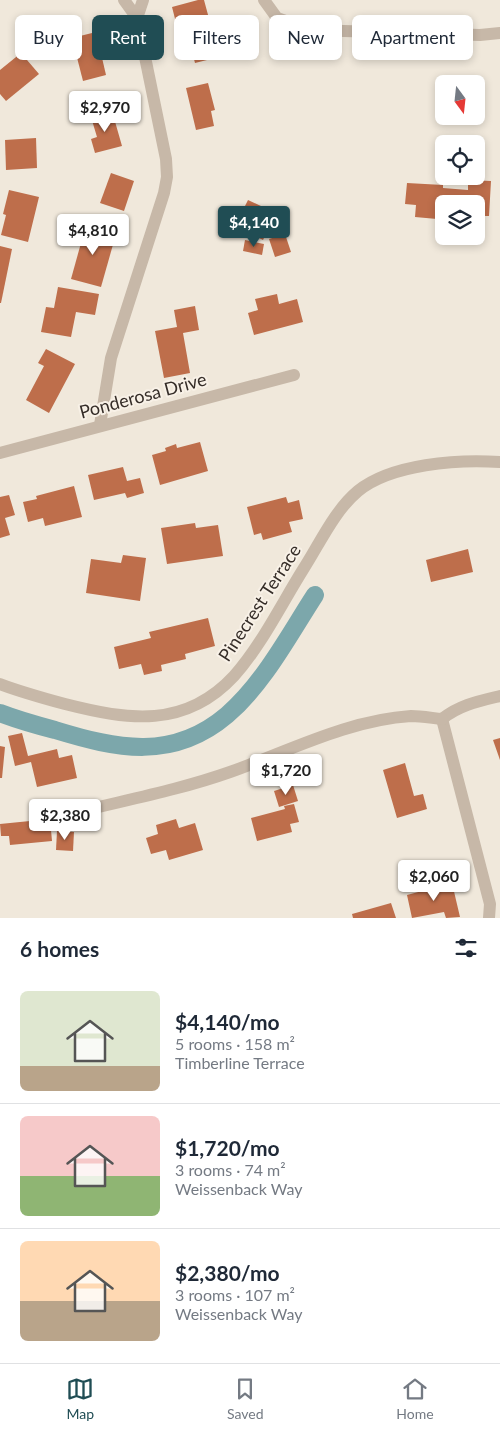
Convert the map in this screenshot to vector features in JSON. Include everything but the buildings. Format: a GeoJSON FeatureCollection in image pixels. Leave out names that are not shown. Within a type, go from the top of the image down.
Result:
{"type":"FeatureCollection","features":[{"type":"Feature","properties":{"kind":"street"},"geometry":{"type":"LineString","coordinates":[[124,0],[135,15]]}},
{"type":"Feature","properties":{"kind":"street"},"geometry":{"type":"LineString","coordinates":[[138,15],[143,0]]}},
{"type":"Feature","properties":{"kind":"street"},"geometry":{"type":"LineString","coordinates":[[264,0],[277,18],[310,30],[480,35],[500,33]]}},
{"type":"Feature","properties":{"kind":"street"},"geometry":{"type":"LineString","coordinates":[[100,425],[111,358],[157,218],[167,176],[166,159],[146,60]]}},
{"type":"Feature","properties":{"kind":"street","name":"Ponderosa Drive"},"geometry":{"type":"LineString","coordinates":[[0,453],[294,374]]}},
{"type":"Feature","properties":{"kind":"street","name":"Pinecrest Terrace"},"geometry":{"type":"LineString","coordinates":[[0,684],[80,708],[120,716],[146,718],[164,715],[200,702],[234,675],[255,647],[338,515],[358,491],[387,474],[425,465],[500,462]]}},
{"type":"Feature","properties":{"kind":"street"},"geometry":{"type":"LineString","coordinates":[[82,811],[185,786],[230,772],[327,735],[379,721],[412,716],[442,719],[452,710],[500,696]]}},
{"type":"Feature","properties":{"kind":"street"},"geometry":{"type":"LineString","coordinates":[[442,719],[490,904],[489,918]]}},
{"type":"Feature","properties":{"kind":"waterway"},"geometry":{"type":"LineString","coordinates":[[0,713],[78,737],[122,746],[144,747],[165,745],[186,739],[207,730],[227,715],[253,688],[275,658],[315,595]]}}]}
